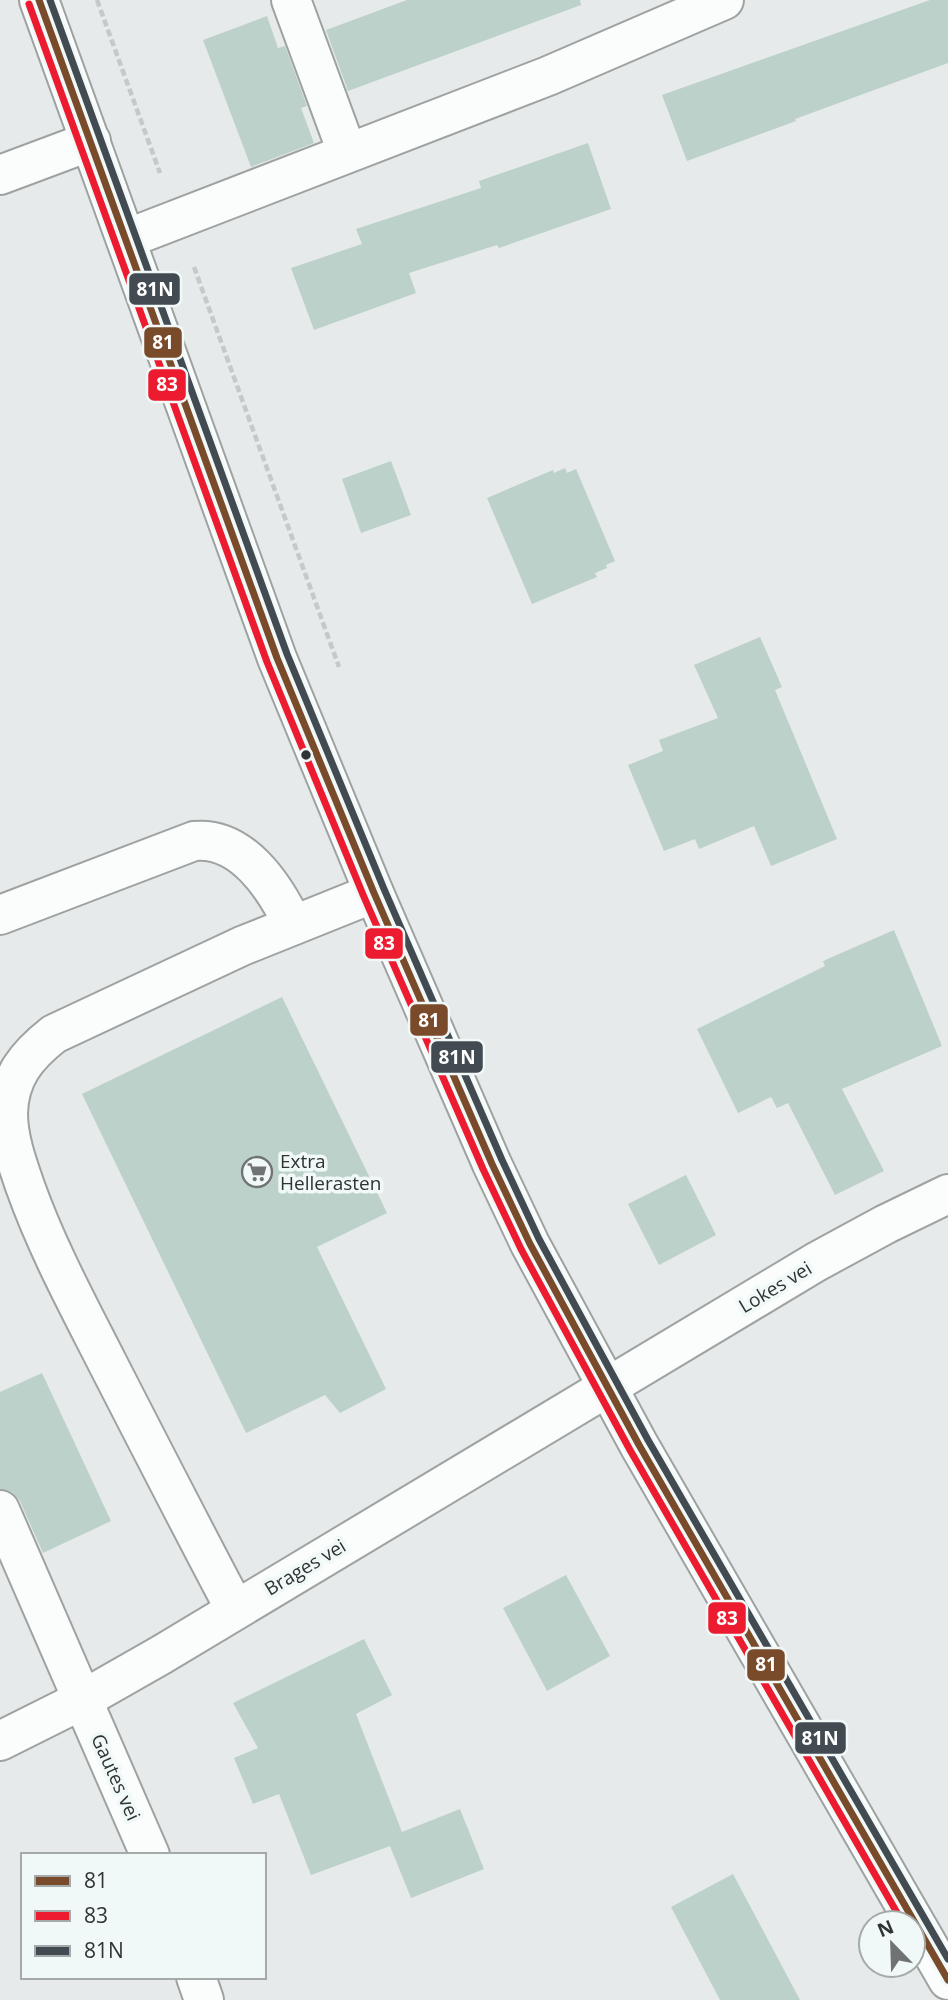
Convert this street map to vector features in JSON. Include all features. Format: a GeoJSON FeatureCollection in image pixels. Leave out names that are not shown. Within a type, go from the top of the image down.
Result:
{"type":"FeatureCollection","features":[{"type":"Feature","properties":{"kind":"street"},"geometry":{"type":"LineString","coordinates":[[39,0],[277,658],[374,893],[492,1164],[530,1244],[606,1386],[948,1980]]}},
{"type":"Feature","properties":{"kind":"street"},"geometry":{"type":"LineString","coordinates":[[291,0],[346,152]]}},
{"type":"Feature","properties":{"kind":"street"},"geometry":{"type":"LineString","coordinates":[[126,239],[559,72],[724,0]]}},
{"type":"Feature","properties":{"kind":"street"},"geometry":{"type":"LineString","coordinates":[[0,175],[90,141]]}},
{"type":"Feature","properties":{"kind":"street"},"geometry":{"type":"LineString","coordinates":[[0,915],[186,844],[207,840],[225,844],[267,881],[281,900],[293,925]]}},
{"type":"Feature","properties":{"kind":"street"},"geometry":{"type":"LineString","coordinates":[[235,1609],[64,1280],[37,1220],[12,1142],[8,1114],[10,1092],[19,1069],[33,1051],[54,1034],[242,946],[374,893]]}},
{"type":"Feature","properties":{"kind":"street","name":"Lokes vei"},"geometry":{"type":"LineString","coordinates":[[606,1386],[716,1324],[816,1262],[886,1224],[948,1195]]}},
{"type":"Feature","properties":{"kind":"street","name":"Brages vei"},"geometry":{"type":"LineString","coordinates":[[0,1741],[82,1700],[606,1386]]}},
{"type":"Feature","properties":{"kind":"street","name":"Gautes vei"},"geometry":{"type":"LineString","coordinates":[[0,1510],[149,1853]]}},
{"type":"Feature","properties":{"kind":"street"},"geometry":{"type":"LineString","coordinates":[[197,1979],[204,2000]]}},
{"type":"Feature","properties":{"kind":"path"},"geometry":{"type":"LineString","coordinates":[[97,0],[340,671]]}},
{"type":"Feature","properties":{"kind":"building"},"geometry":{"type":"Polygon","coordinates":[[[407,0],[580,0],[581,5],[348,91],[326,30],[407,0]]]}},
{"type":"Feature","properties":{"kind":"building"},"geometry":{"type":"Polygon","coordinates":[[[930,0],[948,0],[948,63],[687,161],[662,95],[930,0]]]}},
{"type":"Feature","properties":{"kind":"building"},"geometry":{"type":"Polygon","coordinates":[[[267,16],[278,48],[285,46],[307,106],[301,108],[314,143],[251,167],[203,40],[267,16]]]}},
{"type":"Feature","properties":{"kind":"building"},"geometry":{"type":"Polygon","coordinates":[[[588,143],[611,209],[499,248],[497,245],[409,273],[416,293],[314,330],[291,268],[362,244],[356,229],[481,188],[479,181],[588,143]]]}},
{"type":"Feature","properties":{"kind":"building"},"geometry":{"type":"Polygon","coordinates":[[[391,461],[411,515],[361,533],[342,479],[391,461]]]}},
{"type":"Feature","properties":{"kind":"building"},"geometry":{"type":"Polygon","coordinates":[[[565,468],[567,473],[576,469],[615,561],[595,573],[597,577],[532,604],[487,498],[553,470],[554,473],[565,468]]]}},
{"type":"Feature","properties":{"kind":"building"},"geometry":{"type":"Polygon","coordinates":[[[760,637],[782,687],[775,690],[837,839],[771,866],[754,826],[699,849],[695,839],[664,851],[628,765],[663,751],[659,740],[718,718],[694,665],[760,637]]]}},
{"type":"Feature","properties":{"kind":"building"},"geometry":{"type":"Polygon","coordinates":[[[894,930],[942,1046],[842,1089],[884,1171],[835,1195],[788,1103],[777,1108],[771,1097],[738,1113],[697,1029],[825,966],[823,961],[894,930]]]}},
{"type":"Feature","properties":{"kind":"building"},"geometry":{"type":"Polygon","coordinates":[[[282,997],[387,1213],[317,1247],[386,1389],[340,1413],[325,1395],[246,1433],[82,1094],[282,997]]]}},
{"type":"Feature","properties":{"kind":"building"},"geometry":{"type":"Polygon","coordinates":[[[686,1175],[716,1235],[659,1265],[628,1204],[686,1175]]]}},
{"type":"Feature","properties":{"kind":"building"},"geometry":{"type":"Polygon","coordinates":[[[42,1373],[111,1521],[43,1553],[20,1501],[12,1492],[0,1489],[0,1392],[42,1373]]]}},
{"type":"Feature","properties":{"kind":"building"},"geometry":{"type":"Polygon","coordinates":[[[566,1575],[610,1656],[547,1691],[503,1608],[566,1575]]]}},
{"type":"Feature","properties":{"kind":"building"},"geometry":{"type":"Polygon","coordinates":[[[364,1639],[392,1695],[356,1714],[402,1832],[460,1809],[484,1869],[411,1898],[390,1846],[311,1875],[279,1794],[253,1804],[234,1758],[258,1748],[233,1703],[364,1639]]]}},
{"type":"Feature","properties":{"kind":"building"},"geometry":{"type":"Polygon","coordinates":[[[733,1874],[800,2000],[720,2000],[671,1907],[733,1874]]]}},
{"type":"Feature","properties":{"kind":"transit line","name":"81"},"geometry":{"type":"LineString","coordinates":[[39,0],[277,658],[374,893],[492,1164],[530,1244],[639,1445],[948,1980]]}},
{"type":"Feature","properties":{"kind":"transit line","name":"81N"},"geometry":{"type":"LineString","coordinates":[[50,0],[287,654],[384,889],[502,1160],[539,1239],[648,1440],[948,1959]]}},
{"type":"Feature","properties":{"kind":"transit line","name":"83"},"geometry":{"type":"LineString","coordinates":[[29,4],[267,662],[364,897],[483,1169],[521,1249],[630,1450],[895,1909]]}},
{"type":"Feature","properties":{"kind":"place","name":"Extra Hellerasten"},"geometry":{"type":"Point","coordinates":[257,1172]}}]}
